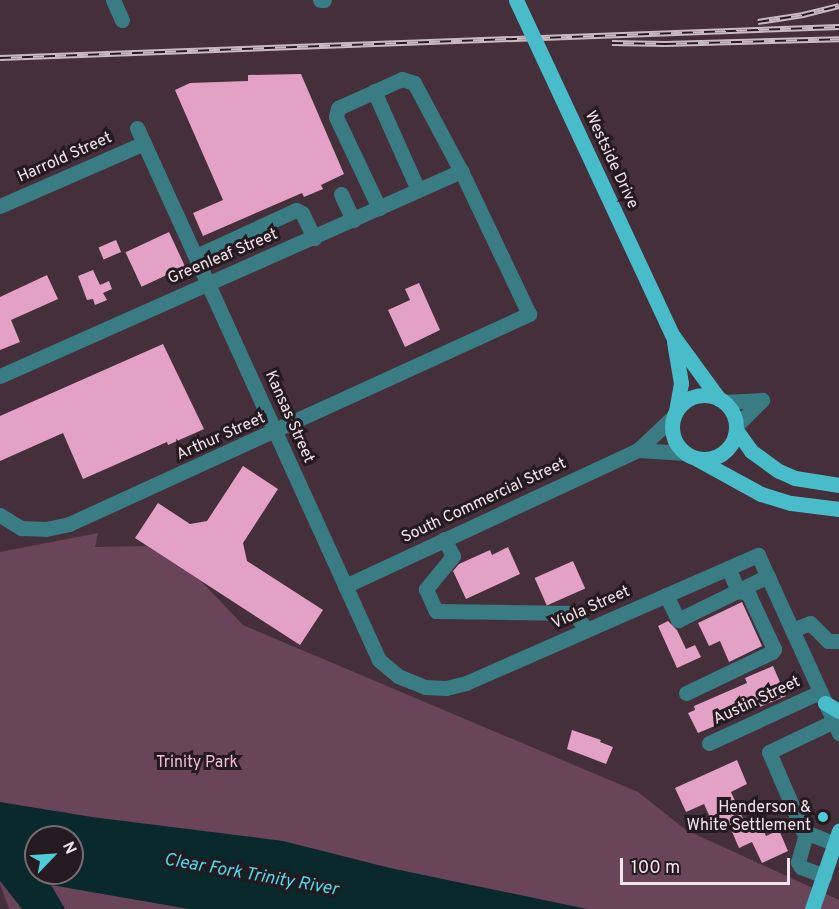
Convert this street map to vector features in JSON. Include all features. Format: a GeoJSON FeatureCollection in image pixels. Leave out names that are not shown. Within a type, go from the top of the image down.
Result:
{"type":"FeatureCollection","features":[{"type":"Feature","properties":{"kind":"main road","name":"Westside Drive"},"geometry":{"type":"LineString","coordinates":[[516,0],[673,336],[722,400]]}},
{"type":"Feature","properties":{"kind":"main road","name":"Westside Drive"},"geometry":{"type":"LineString","coordinates":[[673,336],[681,383],[675,413]]}},
{"type":"Feature","properties":{"kind":"main road"},"geometry":{"type":"LineString","coordinates":[[839,485],[795,478],[778,471],[751,451],[736,428],[730,408],[722,400],[706,394],[696,395],[688,399],[675,413],[673,437],[690,456],[761,494],[791,503],[839,509]]}},
{"type":"Feature","properties":{"kind":"main road"},"geometry":{"type":"LineString","coordinates":[[690,456],[712,458],[722,454],[730,447],[736,428]]}},
{"type":"Feature","properties":{"kind":"main road"},"geometry":{"type":"LineString","coordinates":[[814,905],[836,845]]}},
{"type":"Feature","properties":{"kind":"street"},"geometry":{"type":"LineString","coordinates":[[113,0],[122,20]]}},
{"type":"Feature","properties":{"kind":"street"},"geometry":{"type":"LineString","coordinates":[[379,208],[336,117],[338,108],[374,91],[402,79],[414,83],[461,171]]}},
{"type":"Feature","properties":{"kind":"street"},"geometry":{"type":"LineString","coordinates":[[374,91],[418,190]]}},
{"type":"Feature","properties":{"kind":"street","name":"Kansas Street"},"geometry":{"type":"LineString","coordinates":[[137,128],[379,660],[398,676],[425,687],[438,688]]}},
{"type":"Feature","properties":{"kind":"street","name":"Harrold Street"},"geometry":{"type":"LineString","coordinates":[[0,206],[144,143]]}},
{"type":"Feature","properties":{"kind":"street","name":"Greenleaf Street"},"geometry":{"type":"LineString","coordinates":[[0,376],[461,171]]}},
{"type":"Feature","properties":{"kind":"street","name":"Arthur Street"},"geometry":{"type":"LineString","coordinates":[[0,515],[21,528],[46,529],[69,524],[276,432],[529,314],[461,171]]}},
{"type":"Feature","properties":{"kind":"street"},"geometry":{"type":"LineString","coordinates":[[341,194],[353,220]]}},
{"type":"Feature","properties":{"kind":"street"},"geometry":{"type":"LineString","coordinates":[[196,256],[296,210],[302,213],[314,238]]}},
{"type":"Feature","properties":{"kind":"street"},"geometry":{"type":"LineString","coordinates":[[722,400],[762,400],[736,428]]}},
{"type":"Feature","properties":{"kind":"street","name":"South Commercial Street"},"geometry":{"type":"LineString","coordinates":[[345,586],[638,450],[675,413]]}},
{"type":"Feature","properties":{"kind":"street","name":"South Commercial Street"},"geometry":{"type":"LineString","coordinates":[[638,450],[690,456]]}},
{"type":"Feature","properties":{"kind":"street"},"geometry":{"type":"LineString","coordinates":[[444,539],[453,556],[426,589],[436,611],[574,613],[586,629]]}},
{"type":"Feature","properties":{"kind":"street","name":"Viola Street"},"geometry":{"type":"LineString","coordinates":[[438,688],[466,683],[758,555],[768,576]]}},
{"type":"Feature","properties":{"kind":"street"},"geometry":{"type":"LineString","coordinates":[[728,568],[738,591]]}},
{"type":"Feature","properties":{"kind":"street"},"geometry":{"type":"LineString","coordinates":[[666,595],[678,620],[768,576],[831,712],[769,752],[806,834],[798,862],[801,867],[824,876]]}},
{"type":"Feature","properties":{"kind":"street"},"geometry":{"type":"LineString","coordinates":[[738,591],[748,593],[774,649]]}},
{"type":"Feature","properties":{"kind":"street"},"geometry":{"type":"LineString","coordinates":[[760,620],[783,609]]}},
{"type":"Feature","properties":{"kind":"street"},"geometry":{"type":"LineString","coordinates":[[686,693],[774,649],[810,623],[828,641],[839,641]]}},
{"type":"Feature","properties":{"kind":"street","name":"Austin Street"},"geometry":{"type":"LineString","coordinates":[[709,743],[831,712]]}},
{"type":"Feature","properties":{"kind":"street"},"geometry":{"type":"LineString","coordinates":[[806,834],[836,845]]}},
{"type":"Feature","properties":{"kind":"green space","name":"Trinity Park"},"geometry":{"type":"Polygon","coordinates":[[[98,533],[95,547],[147,546],[201,581],[243,625],[638,792],[686,830],[839,900],[839,909],[9,909],[0,884],[0,552],[98,533]]]}},
{"type":"Feature","properties":{"kind":"water","name":"Clear Fork Trinity River"},"geometry":{"type":"Polygon","coordinates":[[[0,802],[92,817],[283,841],[390,868],[587,909],[189,909],[51,885],[65,909],[22,909],[0,881],[0,802]]]}},
{"type":"Feature","properties":{"kind":"building"},"geometry":{"type":"Polygon","coordinates":[[[301,74],[344,174],[321,185],[323,189],[304,197],[302,193],[203,236],[193,213],[223,200],[175,90],[190,83],[248,81],[248,75],[301,74]]]}},
{"type":"Feature","properties":{"kind":"building"},"geometry":{"type":"Polygon","coordinates":[[[169,232],[185,266],[142,287],[125,252],[169,232]]]}},
{"type":"Feature","properties":{"kind":"building"},"geometry":{"type":"Polygon","coordinates":[[[116,240],[121,252],[104,259],[99,247],[116,240]]]}},
{"type":"Feature","properties":{"kind":"building"},"geometry":{"type":"Polygon","coordinates":[[[93,270],[100,285],[109,281],[112,289],[103,293],[107,300],[95,305],[93,299],[87,300],[78,276],[93,270]]]}},
{"type":"Feature","properties":{"kind":"building"},"geometry":{"type":"Polygon","coordinates":[[[47,275],[58,299],[11,320],[20,342],[0,350],[0,297],[47,275]]]}},
{"type":"Feature","properties":{"kind":"building"},"geometry":{"type":"Polygon","coordinates":[[[419,283],[440,330],[405,347],[388,310],[410,300],[405,289],[419,283]]]}},
{"type":"Feature","properties":{"kind":"building"},"geometry":{"type":"Polygon","coordinates":[[[163,344],[204,429],[168,445],[167,442],[83,479],[63,433],[0,461],[0,416],[163,344]]]}},
{"type":"Feature","properties":{"kind":"building"},"geometry":{"type":"Polygon","coordinates":[[[243,466],[278,489],[243,543],[247,561],[323,610],[300,645],[135,538],[158,503],[190,524],[207,521],[243,466]]]}},
{"type":"Feature","properties":{"kind":"building"},"geometry":{"type":"Polygon","coordinates":[[[508,547],[520,574],[466,599],[453,571],[459,564],[490,550],[492,555],[508,547]]]}},
{"type":"Feature","properties":{"kind":"building"},"geometry":{"type":"Polygon","coordinates":[[[573,561],[585,588],[547,605],[535,578],[573,561]]]}},
{"type":"Feature","properties":{"kind":"building"},"geometry":{"type":"Polygon","coordinates":[[[742,602],[762,646],[729,662],[720,641],[709,646],[698,623],[742,602]]]}},
{"type":"Feature","properties":{"kind":"building"},"geometry":{"type":"Polygon","coordinates":[[[668,621],[677,630],[686,649],[695,645],[701,657],[677,668],[658,626],[668,621]]]}},
{"type":"Feature","properties":{"kind":"building"},"geometry":{"type":"Polygon","coordinates":[[[773,666],[786,696],[698,733],[688,713],[695,710],[694,706],[747,683],[745,678],[773,666]]]}},
{"type":"Feature","properties":{"kind":"building"},"geometry":{"type":"Polygon","coordinates":[[[572,730],[601,740],[600,742],[613,747],[606,764],[567,749],[572,730]]]}},
{"type":"Feature","properties":{"kind":"building"},"geometry":{"type":"Polygon","coordinates":[[[737,760],[747,784],[731,792],[744,821],[757,815],[766,836],[779,830],[788,851],[762,863],[752,842],[739,848],[730,827],[717,833],[704,804],[686,812],[675,788],[737,760]]]}},
{"type":"Feature","properties":{"kind":"railway"},"geometry":{"type":"LineString","coordinates":[[758,22],[803,15],[839,6]]}},
{"type":"Feature","properties":{"kind":"railway"},"geometry":{"type":"LineString","coordinates":[[0,58],[839,27]]}},
{"type":"Feature","properties":{"kind":"railway"},"geometry":{"type":"LineString","coordinates":[[612,43],[665,44],[839,39]]}},
{"type":"Feature","properties":{"kind":"place","name":"Henderson & White Settlement"},"geometry":{"type":"Point","coordinates":[823,817]}}]}
